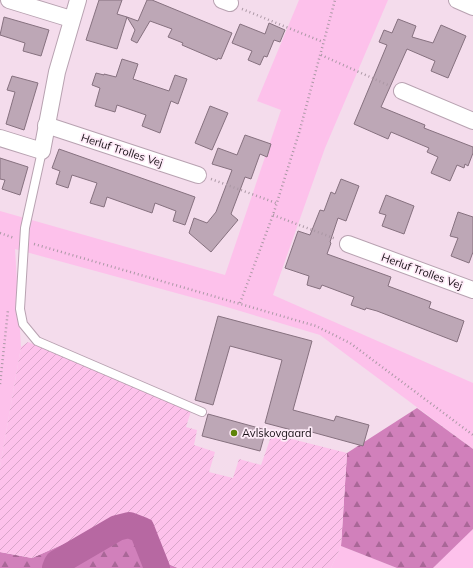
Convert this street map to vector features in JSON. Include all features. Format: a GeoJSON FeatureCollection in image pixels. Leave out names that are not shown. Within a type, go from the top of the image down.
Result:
{"type":"FeatureCollection","features":[{"type":"Feature","properties":{"kind":"street"},"geometry":{"type":"LineString","coordinates":[[9,0],[72,19]]}},
{"type":"Feature","properties":{"kind":"street"},"geometry":{"type":"LineString","coordinates":[[0,138],[42,151],[57,72],[78,0]]}},
{"type":"Feature","properties":{"kind":"street"},"geometry":{"type":"LineString","coordinates":[[458,0],[473,7]]}},
{"type":"Feature","properties":{"kind":"street"},"geometry":{"type":"LineString","coordinates":[[402,91],[473,121]]}},
{"type":"Feature","properties":{"kind":"street","name":"Herluf Trolles Vej"},"geometry":{"type":"LineString","coordinates":[[46,125],[198,175]]}},
{"type":"Feature","properties":{"kind":"street","name":"Herluf Trolles Vej"},"geometry":{"type":"LineString","coordinates":[[348,244],[473,290]]}},
{"type":"Feature","properties":{"kind":"lane"},"geometry":{"type":"LineString","coordinates":[[42,151],[25,228],[20,309],[23,324],[37,341],[202,412]]}},
{"type":"Feature","properties":{"kind":"path"},"geometry":{"type":"LineString","coordinates":[[240,303],[273,215],[299,133],[335,0]]}},
{"type":"Feature","properties":{"kind":"path"},"geometry":{"type":"LineString","coordinates":[[226,2],[323,42]]}},
{"type":"Feature","properties":{"kind":"path"},"geometry":{"type":"LineString","coordinates":[[320,55],[402,91]]}},
{"type":"Feature","properties":{"kind":"path"},"geometry":{"type":"LineString","coordinates":[[198,175],[276,203]]}},
{"type":"Feature","properties":{"kind":"path"},"geometry":{"type":"LineString","coordinates":[[273,215],[348,244]]}},
{"type":"Feature","properties":{"kind":"path"},"geometry":{"type":"LineString","coordinates":[[0,234],[316,326],[350,343],[473,435]]}},
{"type":"Feature","properties":{"kind":"shaded area"},"geometry":{"type":"Polygon","coordinates":[[[299,0],[388,0],[325,148],[273,295],[473,383],[473,449],[320,335],[220,305],[15,249],[21,347],[0,467],[0,211],[225,275],[281,110],[257,101],[299,0]]]}},
{"type":"Feature","properties":{"kind":"shaded area"},"geometry":{"type":"Polygon","coordinates":[[[28,342],[191,411],[186,427],[197,430],[194,445],[215,452],[209,472],[233,478],[239,459],[261,465],[272,434],[347,453],[341,546],[331,568],[178,568],[166,563],[152,520],[132,514],[32,558],[0,552],[0,467],[21,347],[28,342]]]}},
{"type":"Feature","properties":{"kind":"shaded area"},"geometry":{"type":"Polygon","coordinates":[[[473,529],[473,568],[433,568],[473,529]]]}},
{"type":"Feature","properties":{"kind":"shaded area"},"geometry":{"type":"Polygon","coordinates":[[[341,546],[397,568],[331,568],[341,546]]]}},
{"type":"Feature","properties":{"kind":"green space"},"geometry":{"type":"Polygon","coordinates":[[[417,408],[473,449],[473,529],[433,568],[397,568],[341,546],[347,453],[417,408]]]}},
{"type":"Feature","properties":{"kind":"green space"},"geometry":{"type":"Polygon","coordinates":[[[131,514],[152,519],[166,563],[178,568],[0,568],[0,552],[32,558],[131,514]]]}},
{"type":"Feature","properties":{"kind":"building"},"geometry":{"type":"Polygon","coordinates":[[[99,0],[122,0],[117,14],[127,17],[117,49],[86,40],[99,0]]]}},
{"type":"Feature","properties":{"kind":"building"},"geometry":{"type":"Polygon","coordinates":[[[147,0],[152,0],[232,33],[221,59],[218,58],[217,60],[182,45],[183,43],[168,37],[172,29],[150,21],[137,43],[131,40],[135,30],[127,17],[138,21],[147,0]]]}},
{"type":"Feature","properties":{"kind":"building"},"geometry":{"type":"Polygon","coordinates":[[[4,17],[49,30],[41,56],[23,51],[25,43],[0,35],[4,17]]]}},
{"type":"Feature","properties":{"kind":"building"},"geometry":{"type":"Polygon","coordinates":[[[398,19],[416,26],[412,37],[433,43],[441,25],[466,36],[448,78],[431,71],[435,61],[407,49],[381,107],[425,125],[424,128],[473,147],[473,153],[468,166],[465,164],[464,168],[457,165],[450,181],[431,173],[438,157],[427,152],[429,148],[391,132],[388,139],[354,124],[387,45],[379,42],[384,30],[392,33],[398,19]]]}},
{"type":"Feature","properties":{"kind":"building"},"geometry":{"type":"Polygon","coordinates":[[[269,23],[285,30],[280,42],[274,40],[267,57],[264,56],[260,65],[248,60],[252,51],[232,43],[240,24],[265,34],[269,23]]]}},
{"type":"Feature","properties":{"kind":"building"},"geometry":{"type":"Polygon","coordinates":[[[122,59],[138,64],[133,79],[169,91],[175,75],[187,79],[178,104],[171,101],[160,133],[142,126],[146,115],[117,105],[115,112],[95,106],[100,88],[92,85],[96,73],[116,77],[122,59]]]}},
{"type":"Feature","properties":{"kind":"building"},"geometry":{"type":"Polygon","coordinates":[[[12,76],[38,83],[24,130],[6,124],[15,92],[7,90],[12,76]]]}},
{"type":"Feature","properties":{"kind":"building"},"geometry":{"type":"Polygon","coordinates":[[[210,106],[228,113],[212,150],[195,143],[210,106]]]}},
{"type":"Feature","properties":{"kind":"building"},"geometry":{"type":"Polygon","coordinates":[[[245,135],[271,144],[267,157],[260,154],[251,179],[245,177],[231,214],[238,220],[211,252],[189,233],[194,218],[207,223],[216,212],[232,170],[212,164],[218,148],[237,155],[245,135]]]}},
{"type":"Feature","properties":{"kind":"building"},"geometry":{"type":"Polygon","coordinates":[[[59,149],[195,197],[185,225],[173,221],[176,211],[155,203],[152,213],[107,197],[104,207],[90,203],[97,183],[72,175],[68,188],[56,184],[60,171],[52,168],[59,149]]]}},
{"type":"Feature","properties":{"kind":"building"},"geometry":{"type":"Polygon","coordinates":[[[0,158],[28,167],[20,195],[2,189],[5,180],[0,179],[0,158]]]}},
{"type":"Feature","properties":{"kind":"building"},"geometry":{"type":"Polygon","coordinates":[[[341,179],[359,186],[346,221],[338,218],[327,254],[391,277],[388,286],[431,302],[429,308],[464,321],[457,342],[377,311],[366,308],[365,310],[351,305],[354,297],[322,285],[320,289],[307,285],[309,276],[285,268],[298,231],[310,235],[320,210],[324,211],[331,192],[335,194],[341,179]]]}},
{"type":"Feature","properties":{"kind":"building"},"geometry":{"type":"Polygon","coordinates":[[[386,195],[414,206],[404,234],[382,226],[386,215],[379,213],[386,195]]]}},
{"type":"Feature","properties":{"kind":"building"},"geometry":{"type":"Polygon","coordinates":[[[458,212],[473,217],[473,252],[469,263],[451,256],[458,238],[450,236],[458,212]]]}},
{"type":"Feature","properties":{"kind":"building"},"geometry":{"type":"Polygon","coordinates":[[[218,316],[312,341],[293,410],[334,421],[336,416],[369,425],[363,446],[308,431],[307,434],[265,423],[282,360],[230,346],[213,405],[195,400],[218,316]]]}},
{"type":"Feature","properties":{"kind":"building","name":"Avlskovgaard"},"geometry":{"type":"Polygon","coordinates":[[[208,414],[266,430],[260,451],[202,436],[208,414]]]}},
{"type":"Feature","properties":{"kind":"waterway"},"geometry":{"type":"LineString","coordinates":[[55,568],[57,563],[117,528],[129,525],[142,530],[157,568]]}},
{"type":"Feature","properties":{"kind":"place","name":"Avlskovgaard"},"geometry":{"type":"Point","coordinates":[234,433]}}]}
